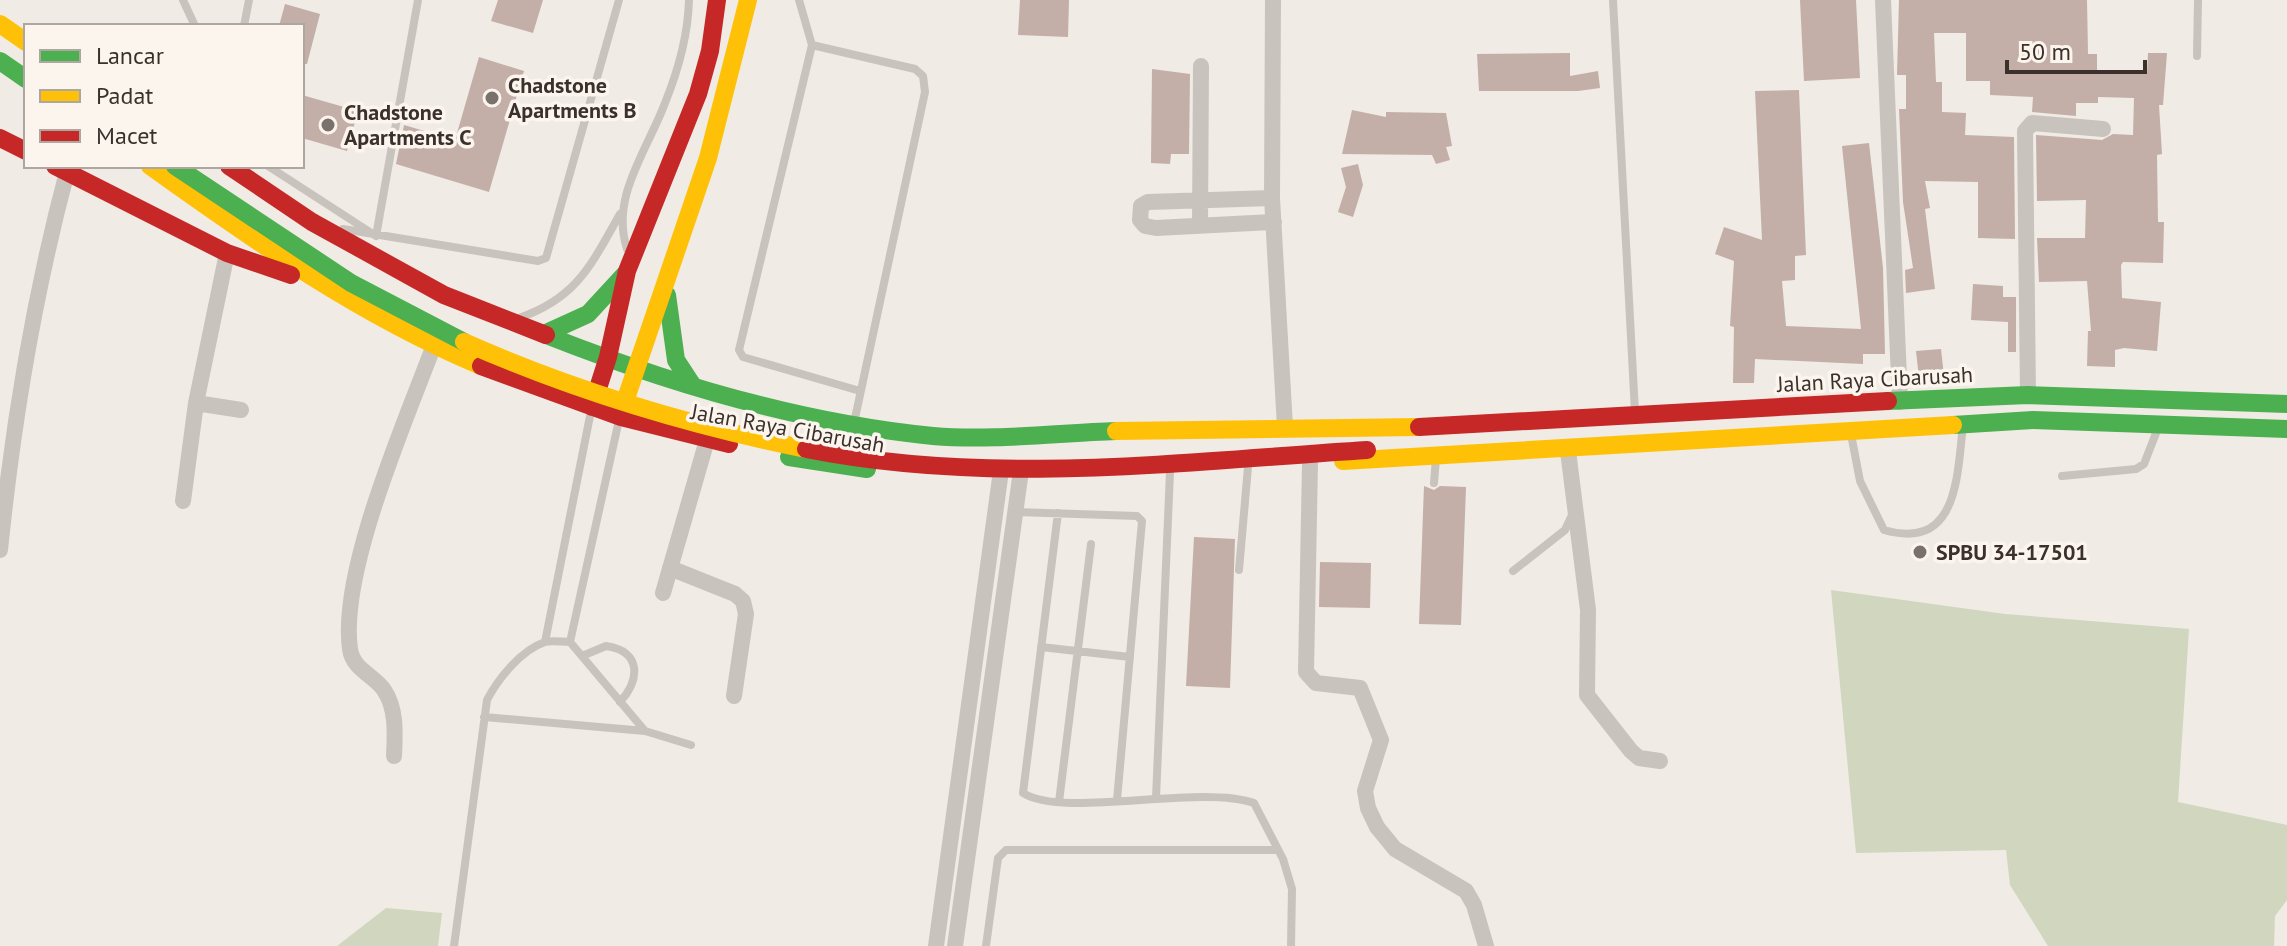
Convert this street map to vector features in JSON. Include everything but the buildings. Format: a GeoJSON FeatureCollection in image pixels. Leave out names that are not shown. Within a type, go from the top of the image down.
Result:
{"type":"FeatureCollection","features":[{"type":"Feature","properties":{"kind":"main road"},"geometry":{"type":"LineString","coordinates":[[592,407],[608,357],[629,266],[698,94],[710,51],[717,0]]}},
{"type":"Feature","properties":{"kind":"main road"},"geometry":{"type":"LineString","coordinates":[[642,423],[636,410],[636,395],[646,370],[667,287],[715,131],[748,0]]}},
{"type":"Feature","properties":{"kind":"main road"},"geometry":{"type":"LineString","coordinates":[[0,24],[24,41]]}},
{"type":"Feature","properties":{"kind":"main road"},"geometry":{"type":"LineString","coordinates":[[0,61],[24,78]]}},
{"type":"Feature","properties":{"kind":"main road"},"geometry":{"type":"LineString","coordinates":[[0,138],[24,150]]}},
{"type":"Feature","properties":{"kind":"main road","name":"Jalan Raya Cibarusah"},"geometry":{"type":"LineString","coordinates":[[153,168],[313,280],[434,345],[549,392],[642,423],[826,465],[934,476],[1020,478],[1568,451],[2033,420],[2287,429]]}},
{"type":"Feature","properties":{"kind":"main road","name":"Jalan Raya Cibarusah"},"geometry":{"type":"LineString","coordinates":[[178,168],[375,297],[468,345],[663,415],[780,445],[961,467],[1041,469],[1367,446],[1466,427]]}},
{"type":"Feature","properties":{"kind":"main road","name":"Jalan Raya Cibarusah"},"geometry":{"type":"LineString","coordinates":[[197,168],[349,267],[485,339],[670,405],[753,429],[936,454],[1015,457],[1508,442],[1533,452]]}},
{"type":"Feature","properties":{"kind":"main road","name":"Jalan Raya Cibarusah"},"geometry":{"type":"LineString","coordinates":[[232,168],[312,222],[444,295],[569,344],[693,386],[802,416],[936,436],[1285,427],[1466,427],[1635,413],[2028,395],[2287,404]]}},
{"type":"Feature","properties":{"kind":"main road"},"geometry":{"type":"LineString","coordinates":[[61,169],[227,253],[313,280]]}},
{"type":"Feature","properties":{"kind":"main road"},"geometry":{"type":"LineString","coordinates":[[544,334],[588,314],[629,266]]}},
{"type":"Feature","properties":{"kind":"main road"},"geometry":{"type":"LineString","coordinates":[[667,287],[673,350],[679,368],[693,386]]}},
{"type":"Feature","properties":{"kind":"main road"},"geometry":{"type":"LineString","coordinates":[[549,392],[564,386],[573,374],[575,358],[569,344]]}},
{"type":"Feature","properties":{"kind":"main road"},"geometry":{"type":"LineString","coordinates":[[620,416],[646,370]]}},
{"type":"Feature","properties":{"kind":"street"},"geometry":{"type":"LineString","coordinates":[[1273,0],[1272,198],[1285,427]]}},
{"type":"Feature","properties":{"kind":"street"},"geometry":{"type":"LineString","coordinates":[[1883,0],[1900,402]]}},
{"type":"Feature","properties":{"kind":"street"},"geometry":{"type":"LineString","coordinates":[[1200,225],[1201,66]]}},
{"type":"Feature","properties":{"kind":"street"},"geometry":{"type":"LineString","coordinates":[[2028,395],[2025,131],[2032,123],[2103,129]]}},
{"type":"Feature","properties":{"kind":"street"},"geometry":{"type":"LineString","coordinates":[[0,550],[10,454],[61,169]]}},
{"type":"Feature","properties":{"kind":"street"},"geometry":{"type":"LineString","coordinates":[[1272,198],[1148,202],[1141,206],[1140,212],[1145,226],[1274,222]]}},
{"type":"Feature","properties":{"kind":"street"},"geometry":{"type":"LineString","coordinates":[[183,501],[196,403],[227,253]]}},
{"type":"Feature","properties":{"kind":"street"},"geometry":{"type":"LineString","coordinates":[[394,756],[394,721],[388,697],[355,663],[350,649],[353,588],[386,475],[434,345]]}},
{"type":"Feature","properties":{"kind":"street"},"geometry":{"type":"LineString","coordinates":[[196,403],[241,410]]}},
{"type":"Feature","properties":{"kind":"street"},"geometry":{"type":"LineString","coordinates":[[663,593],[707,440]]}},
{"type":"Feature","properties":{"kind":"street"},"geometry":{"type":"LineString","coordinates":[[1568,451],[1573,506],[1583,544],[1588,610],[1587,695],[1631,751],[1639,758],[1660,761]]}},
{"type":"Feature","properties":{"kind":"street"},"geometry":{"type":"LineString","coordinates":[[1310,463],[1306,672],[1316,683],[1360,688],[1381,740],[1365,791],[1368,808],[1377,827],[1395,849],[1466,891],[1474,905],[1486,946]]}},
{"type":"Feature","properties":{"kind":"street"},"geometry":{"type":"LineString","coordinates":[[936,946],[1000,478]]}},
{"type":"Feature","properties":{"kind":"street"},"geometry":{"type":"LineString","coordinates":[[955,946],[1020,478]]}},
{"type":"Feature","properties":{"kind":"street"},"geometry":{"type":"LineString","coordinates":[[670,568],[735,594],[743,601],[746,614],[734,696]]}},
{"type":"Feature","properties":{"kind":"lane"},"geometry":{"type":"LineString","coordinates":[[183,0],[194,24]]}},
{"type":"Feature","properties":{"kind":"lane"},"geometry":{"type":"LineString","coordinates":[[244,24],[249,0]]}},
{"type":"Feature","properties":{"kind":"lane"},"geometry":{"type":"LineString","coordinates":[[376,236],[418,0]]}},
{"type":"Feature","properties":{"kind":"lane"},"geometry":{"type":"LineString","coordinates":[[312,222],[376,236],[542,261],[548,254],[619,0]]}},
{"type":"Feature","properties":{"kind":"lane"},"geometry":{"type":"LineString","coordinates":[[629,266],[621,230],[621,212],[626,191],[666,101],[685,33],[689,0]]}},
{"type":"Feature","properties":{"kind":"lane"},"geometry":{"type":"LineString","coordinates":[[799,0],[812,45],[739,350],[743,357],[860,391]]}},
{"type":"Feature","properties":{"kind":"lane"},"geometry":{"type":"LineString","coordinates":[[1613,0],[1635,413]]}},
{"type":"Feature","properties":{"kind":"lane"},"geometry":{"type":"LineString","coordinates":[[2197,56],[2198,0]]}},
{"type":"Feature","properties":{"kind":"lane"},"geometry":{"type":"LineString","coordinates":[[812,45],[915,69],[923,76],[925,92],[854,426]]}},
{"type":"Feature","properties":{"kind":"lane"},"geometry":{"type":"LineString","coordinates":[[271,168],[376,236]]}},
{"type":"Feature","properties":{"kind":"lane"},"geometry":{"type":"LineString","coordinates":[[511,321],[548,308],[570,291],[621,212]]}},
{"type":"Feature","properties":{"kind":"lane"},"geometry":{"type":"LineString","coordinates":[[545,642],[592,407]]}},
{"type":"Feature","properties":{"kind":"lane"},"geometry":{"type":"LineString","coordinates":[[570,642],[620,416]]}},
{"type":"Feature","properties":{"kind":"lane"},"geometry":{"type":"LineString","coordinates":[[1850,430],[1860,481],[1884,530],[1902,535],[1925,531],[1945,516],[1955,492],[1963,423]]}},
{"type":"Feature","properties":{"kind":"lane"},"geometry":{"type":"LineString","coordinates":[[2062,476],[2136,469],[2144,464],[2160,423]]}},
{"type":"Feature","properties":{"kind":"lane"},"geometry":{"type":"LineString","coordinates":[[1434,483],[1436,457]]}},
{"type":"Feature","properties":{"kind":"lane"},"geometry":{"type":"LineString","coordinates":[[1239,570],[1248,467]]}},
{"type":"Feature","properties":{"kind":"lane"},"geometry":{"type":"LineString","coordinates":[[1156,798],[1170,472]]}},
{"type":"Feature","properties":{"kind":"lane"},"geometry":{"type":"LineString","coordinates":[[1513,571],[1565,530],[1573,506]]}},
{"type":"Feature","properties":{"kind":"lane"},"geometry":{"type":"LineString","coordinates":[[1015,512],[1141,519],[1117,800]]}},
{"type":"Feature","properties":{"kind":"lane"},"geometry":{"type":"LineString","coordinates":[[1058,513],[1022,790],[1027,796],[1059,802],[1156,798],[1249,801],[1259,809],[1292,889],[1291,946]]}},
{"type":"Feature","properties":{"kind":"lane"},"geometry":{"type":"LineString","coordinates":[[1059,802],[1091,544]]}},
{"type":"Feature","properties":{"kind":"lane"},"geometry":{"type":"LineString","coordinates":[[454,946],[484,717],[487,700],[500,678],[545,642],[570,642],[645,731]]}},
{"type":"Feature","properties":{"kind":"lane"},"geometry":{"type":"LineString","coordinates":[[582,656],[606,646],[630,655],[635,665],[635,680],[620,702]]}},
{"type":"Feature","properties":{"kind":"lane"},"geometry":{"type":"LineString","coordinates":[[1041,647],[1130,657]]}},
{"type":"Feature","properties":{"kind":"lane"},"geometry":{"type":"LineString","coordinates":[[484,717],[645,731],[691,745]]}},
{"type":"Feature","properties":{"kind":"lane"},"geometry":{"type":"LineString","coordinates":[[986,946],[998,858],[1006,850],[1278,850]]}},
{"type":"Feature","properties":{"kind":"green space"},"geometry":{"type":"Polygon","coordinates":[[[1831,590],[2005,614],[2189,629],[2178,802],[2287,825],[2287,900],[2275,916],[2274,946],[2048,946],[2010,885],[2006,850],[1856,853],[1831,590]]]}},
{"type":"Feature","properties":{"kind":"green space"},"geometry":{"type":"Polygon","coordinates":[[[386,908],[442,913],[438,946],[337,946],[386,908]]]}},
{"type":"Feature","properties":{"kind":"traffic: fast"},"geometry":{"type":"LineString","coordinates":[[0,61],[24,78]]}},
{"type":"Feature","properties":{"kind":"traffic: fast"},"geometry":{"type":"LineString","coordinates":[[178,168],[351,283],[464,342]]}},
{"type":"Feature","properties":{"kind":"traffic: fast"},"geometry":{"type":"LineString","coordinates":[[544,334],[588,314],[624,275]]}},
{"type":"Feature","properties":{"kind":"traffic: fast"},"geometry":{"type":"LineString","coordinates":[[667,295],[676,360],[693,386]]}},
{"type":"Feature","properties":{"kind":"traffic: fast"},"geometry":{"type":"LineString","coordinates":[[546,335],[688,385],[834,422],[955,437],[1116,431]]}},
{"type":"Feature","properties":{"kind":"traffic: fast"},"geometry":{"type":"LineString","coordinates":[[1888,401],[2028,395],[2287,404]]}},
{"type":"Feature","properties":{"kind":"traffic: fast"},"geometry":{"type":"LineString","coordinates":[[1953,425],[2033,420],[2287,429]]}},
{"type":"Feature","properties":{"kind":"traffic: fast"},"geometry":{"type":"LineString","coordinates":[[789,457],[867,469]]}},
{"type":"Feature","properties":{"kind":"traffic: slow"},"geometry":{"type":"LineString","coordinates":[[620,416],[708,158],[748,0]]}},
{"type":"Feature","properties":{"kind":"traffic: slow"},"geometry":{"type":"LineString","coordinates":[[0,24],[24,41]]}},
{"type":"Feature","properties":{"kind":"traffic: slow"},"geometry":{"type":"LineString","coordinates":[[153,168],[269,249],[351,300],[436,346],[481,366]]}},
{"type":"Feature","properties":{"kind":"traffic: slow"},"geometry":{"type":"LineString","coordinates":[[464,342],[632,405],[806,449]]}},
{"type":"Feature","properties":{"kind":"traffic: slow"},"geometry":{"type":"LineString","coordinates":[[1343,461],[1953,425]]}},
{"type":"Feature","properties":{"kind":"traffic: slow"},"geometry":{"type":"LineString","coordinates":[[1116,431],[1419,427]]}},
{"type":"Feature","properties":{"kind":"traffic: jam"},"geometry":{"type":"LineString","coordinates":[[592,407],[608,357],[627,271],[698,94],[710,51],[717,0]]}},
{"type":"Feature","properties":{"kind":"traffic: jam"},"geometry":{"type":"LineString","coordinates":[[0,138],[24,150]]}},
{"type":"Feature","properties":{"kind":"traffic: jam"},"geometry":{"type":"LineString","coordinates":[[59,168],[227,253],[291,275]]}},
{"type":"Feature","properties":{"kind":"traffic: jam"},"geometry":{"type":"LineString","coordinates":[[232,168],[312,222],[444,295],[546,335]]}},
{"type":"Feature","properties":{"kind":"traffic: jam"},"geometry":{"type":"LineString","coordinates":[[481,366],[621,417],[729,444]]}},
{"type":"Feature","properties":{"kind":"traffic: jam"},"geometry":{"type":"LineString","coordinates":[[1419,427],[1888,401]]}},
{"type":"Feature","properties":{"kind":"traffic: jam"},"geometry":{"type":"LineString","coordinates":[[806,449],[876,460],[1015,469],[1156,465],[1367,450]]}},
{"type":"Feature","properties":{"kind":"place","name":"Chadstone Apartments B"},"geometry":{"type":"Point","coordinates":[492,98]}},
{"type":"Feature","properties":{"kind":"place","name":"Chadstone Apartments C"},"geometry":{"type":"Point","coordinates":[328,125]}},
{"type":"Feature","properties":{"kind":"place","name":"SPBU 34-17501"},"geometry":{"type":"Point","coordinates":[1920,552]}}]}
